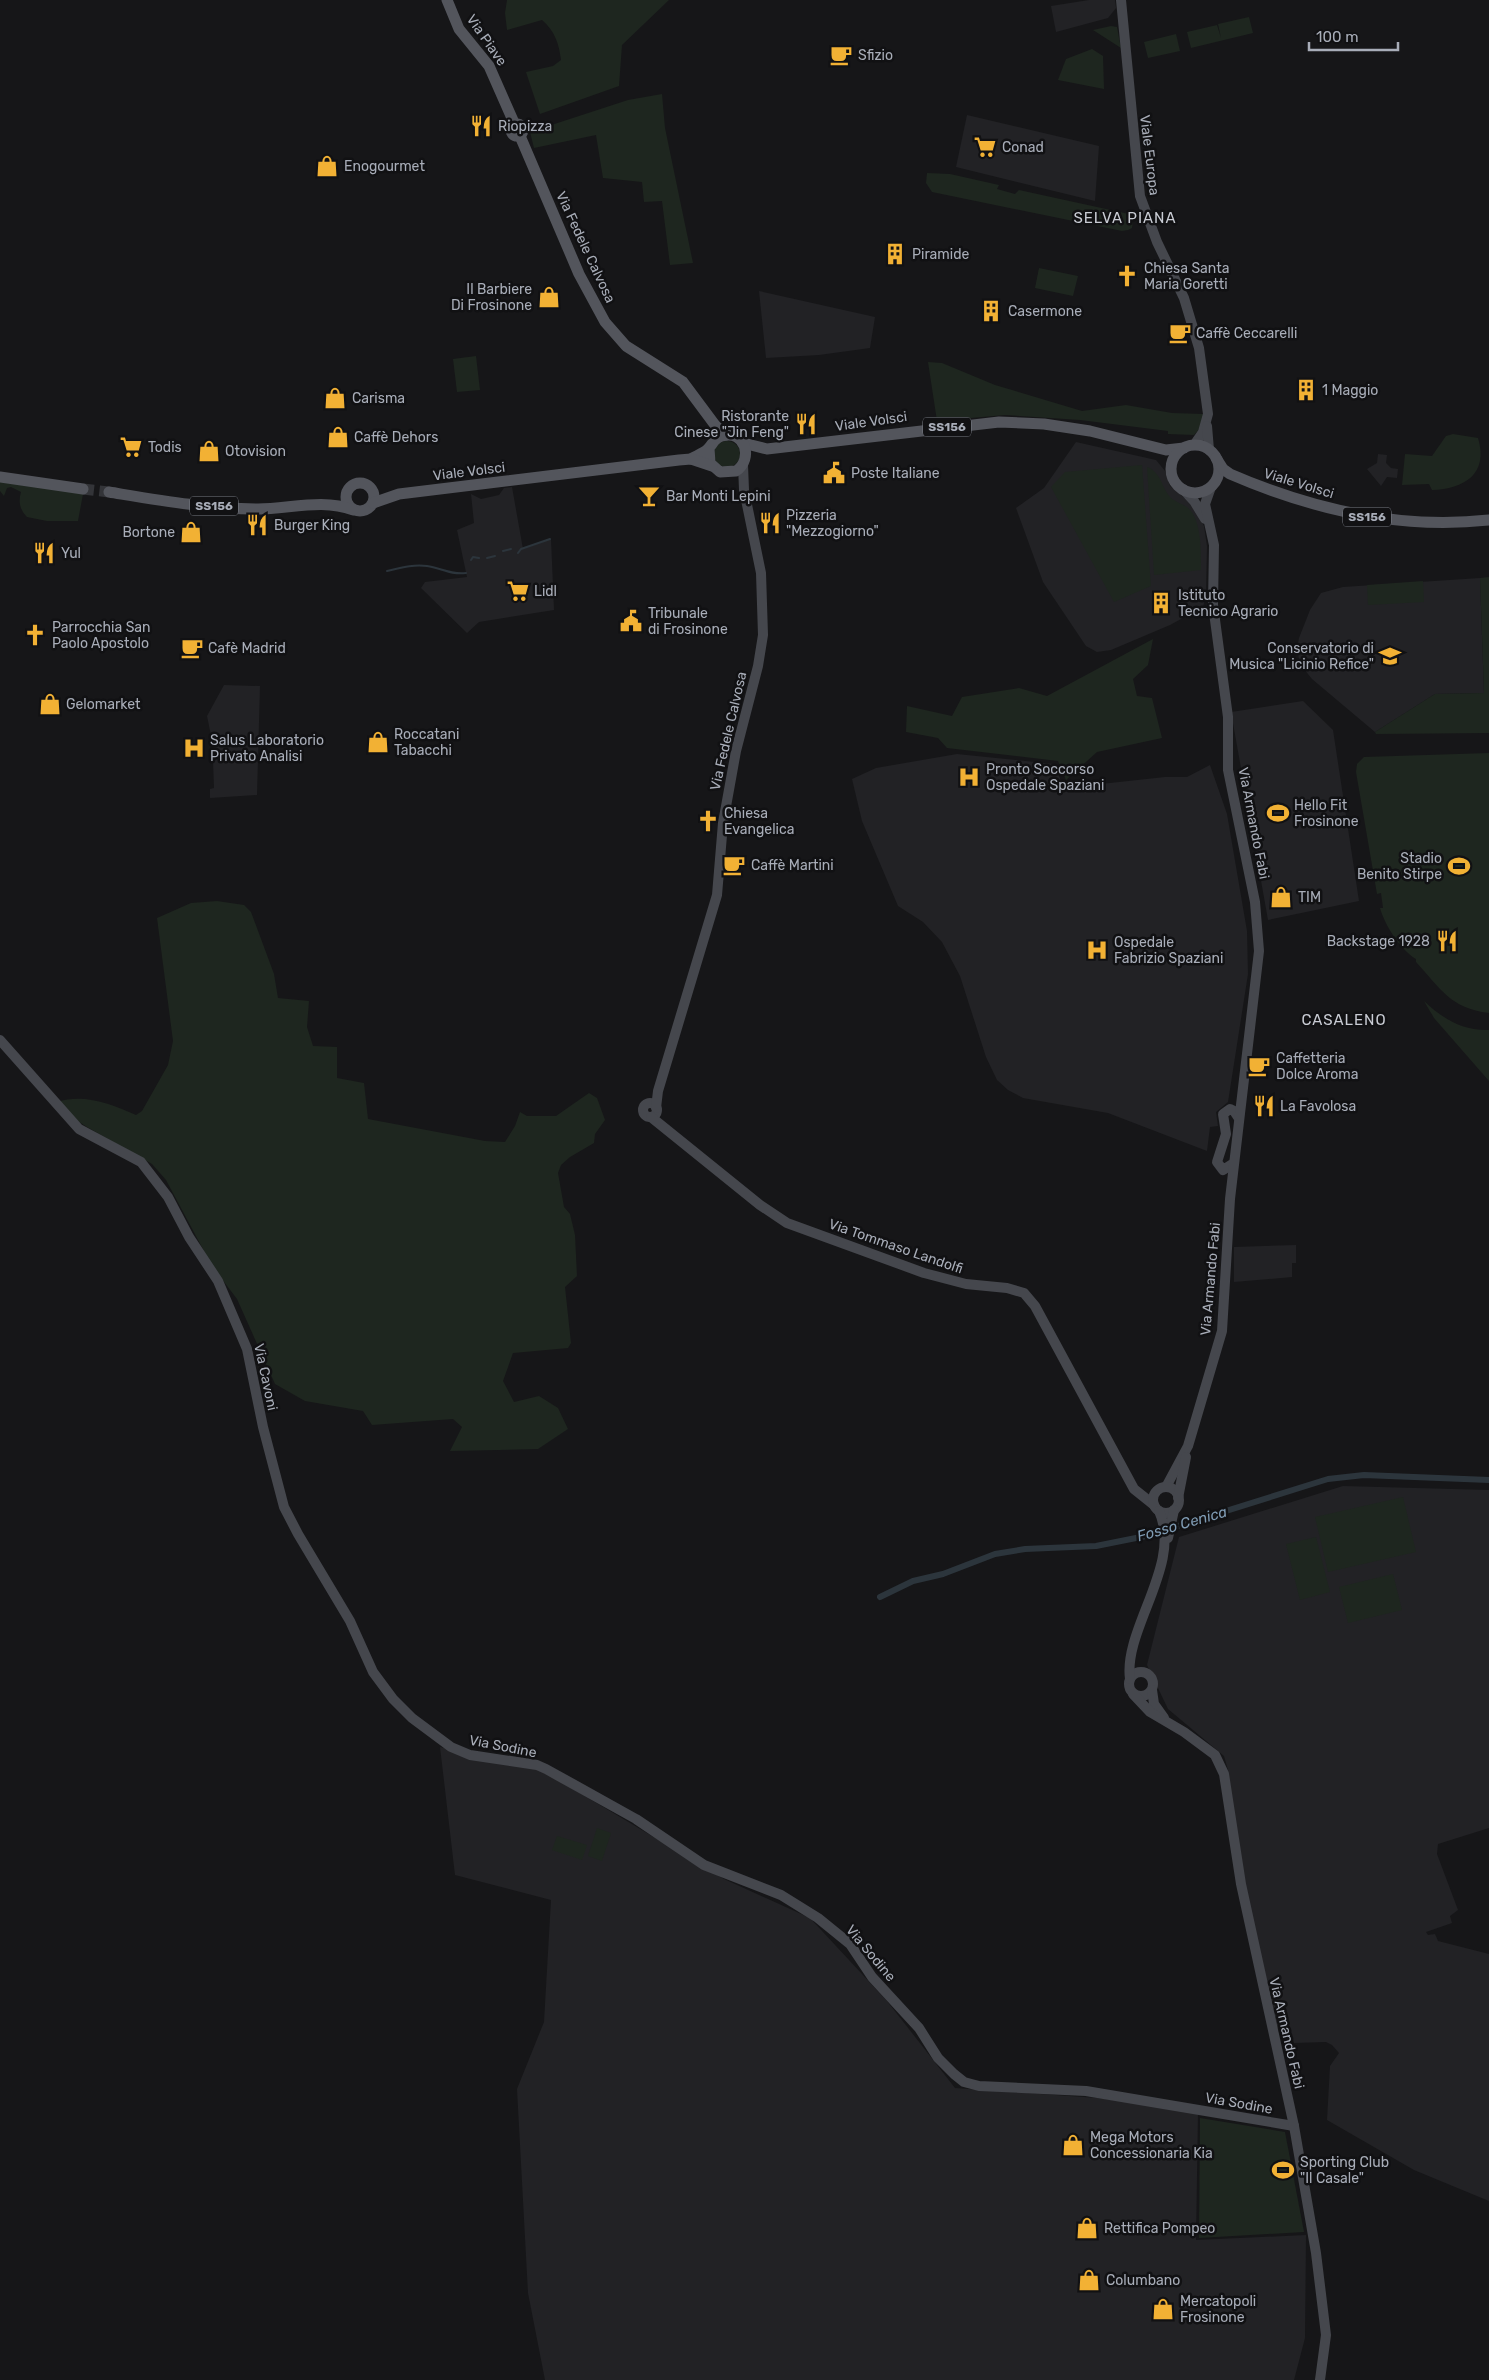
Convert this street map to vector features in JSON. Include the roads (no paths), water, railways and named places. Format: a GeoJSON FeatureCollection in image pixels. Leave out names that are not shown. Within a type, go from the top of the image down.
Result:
{"type":"FeatureCollection","features":[{"type":"Feature","properties":{"kind":"main road","name":"Via Piave"},"geometry":{"type":"LineString","coordinates":[[447,0],[458,29],[489,66],[515,125],[520,125],[523,128],[524,132],[520,136]]}},
{"type":"Feature","properties":{"kind":"main road","name":"Via Fedele Calvosa"},"geometry":{"type":"LineString","coordinates":[[520,136],[579,274],[605,322],[626,346],[683,382],[708,416],[726,435]]}},
{"type":"Feature","properties":{"kind":"main road","name":"Via Fedele Calvosa"},"geometry":{"type":"LineString","coordinates":[[708,416],[712,430],[710,446]]}},
{"type":"Feature","properties":{"kind":"main road","name":"Viale Volsci"},"geometry":{"type":"LineString","coordinates":[[743,443],[767,449],[999,422],[1044,424],[1127,439],[1154,447],[1173,450],[1189,447],[1213,454],[1223,469],[1250,483]]}},
{"type":"Feature","properties":{"kind":"main road","name":"SS156"},"geometry":{"type":"LineString","coordinates":[[710,446],[719,437],[726,435],[735,436],[743,443]]}},
{"type":"Feature","properties":{"kind":"main road"},"geometry":{"type":"LineString","coordinates":[[743,443],[746,452],[744,463]]}},
{"type":"Feature","properties":{"kind":"main road","name":"Viale Volsci"},"geometry":{"type":"LineString","coordinates":[[691,459],[710,446]]}},
{"type":"Feature","properties":{"kind":"main road"},"geometry":{"type":"LineString","coordinates":[[710,446],[709,459],[712,466]]}},
{"type":"Feature","properties":{"kind":"main road","name":"SS156"},"geometry":{"type":"LineString","coordinates":[[1154,447],[1168,459],[1172,466],[1174,479],[1182,489]]}},
{"type":"Feature","properties":{"kind":"main road"},"geometry":{"type":"LineString","coordinates":[[1172,466],[1176,456],[1189,447]]}},
{"type":"Feature","properties":{"kind":"main road","name":"Viale Volsci"},"geometry":{"type":"LineString","coordinates":[[744,463],[767,449]]}},
{"type":"Feature","properties":{"kind":"main road"},"geometry":{"type":"LineString","coordinates":[[1213,454],[1219,469],[1214,483]]}},
{"type":"Feature","properties":{"kind":"main road","name":"Viale Volsci"},"geometry":{"type":"LineString","coordinates":[[109,492],[181,503],[258,509],[320,504],[343,506],[353,510],[365,511],[373,503],[399,494],[691,459],[712,466]]}},
{"type":"Feature","properties":{"kind":"main road","name":"SS156"},"geometry":{"type":"LineString","coordinates":[[712,466],[717,470],[727,473],[736,471],[744,463]]}},
{"type":"Feature","properties":{"kind":"main road"},"geometry":{"type":"LineString","coordinates":[[0,477],[83,489]]}},
{"type":"Feature","properties":{"kind":"main road","name":"Viale Volsci"},"geometry":{"type":"LineString","coordinates":[[1182,489],[1197,493],[1226,478],[1250,483],[1316,506],[1374,519],[1431,524],[1489,520]]}},
{"type":"Feature","properties":{"kind":"main road","name":"Viale Volsci"},"geometry":{"type":"LineString","coordinates":[[320,504],[346,493],[356,483],[382,492],[399,494]]}},
{"type":"Feature","properties":{"kind":"main road"},"geometry":{"type":"LineString","coordinates":[[370,487],[374,494],[373,503]]}},
{"type":"Feature","properties":{"kind":"main road"},"geometry":{"type":"LineString","coordinates":[[346,493],[347,504],[353,510]]}},
{"type":"Feature","properties":{"kind":"street","name":"Viale Europa"},"geometry":{"type":"LineString","coordinates":[[1121,0],[1140,196],[1157,242],[1177,283],[1196,332],[1208,411],[1206,422],[1213,454]]}},
{"type":"Feature","properties":{"kind":"street"},"geometry":{"type":"LineString","coordinates":[[1189,447],[1206,422]]}},
{"type":"Feature","properties":{"kind":"street","name":"Via Fedele Calvosa"},"geometry":{"type":"LineString","coordinates":[[653,1110],[717,895],[723,824],[736,751],[758,666],[763,635],[761,573],[744,490],[744,463]]}},
{"type":"Feature","properties":{"kind":"street"},"geometry":{"type":"LineString","coordinates":[[727,473],[744,490]]}},
{"type":"Feature","properties":{"kind":"street","name":"Via Armando Fabi"},"geometry":{"type":"LineString","coordinates":[[1178,1498],[1188,1446],[1222,1331],[1230,1199],[1238,1117],[1259,960],[1255,902],[1228,770],[1228,717],[1217,642],[1213,587],[1214,545],[1205,499],[1214,483]]}},
{"type":"Feature","properties":{"kind":"street"},"geometry":{"type":"LineString","coordinates":[[1182,489],[1194,501],[1210,527]]}},
{"type":"Feature","properties":{"kind":"street","name":"Via Cavoni"},"geometry":{"type":"LineString","coordinates":[[0,1040],[79,1129],[101,1139],[141,1162],[168,1196],[189,1237],[218,1281],[244,1340],[263,1427],[284,1507],[295,1530],[350,1621],[378,1680],[393,1699],[433,1734]]}},
{"type":"Feature","properties":{"kind":"street","name":"Via Armando Fabi"},"geometry":{"type":"LineString","coordinates":[[1230,1199],[1223,1170],[1217,1164],[1217,1158],[1226,1134],[1223,1114],[1230,1109],[1236,1098],[1245,1064]]}},
{"type":"Feature","properties":{"kind":"street"},"geometry":{"type":"LineString","coordinates":[[1230,1109],[1238,1117]]}},
{"type":"Feature","properties":{"kind":"street","name":"Via Tommaso Landolfi"},"geometry":{"type":"LineString","coordinates":[[653,1110],[664,1128],[760,1205],[787,1223],[924,1273],[966,1284],[1007,1288],[1024,1293],[1035,1306],[1131,1483],[1139,1494],[1156,1508]]}},
{"type":"Feature","properties":{"kind":"street"},"geometry":{"type":"LineString","coordinates":[[1223,1170],[1229,1168],[1234,1162]]}},
{"type":"Feature","properties":{"kind":"street","name":"Via Armando Fabi"},"geometry":{"type":"LineString","coordinates":[[1162,1489],[1188,1446]]}},
{"type":"Feature","properties":{"kind":"street"},"geometry":{"type":"LineString","coordinates":[[1131,1483],[1145,1491],[1174,1490],[1178,1498],[1168,1522],[1167,1536],[1156,1581],[1136,1639],[1129,1676],[1129,1687],[1133,1694],[1145,1696],[1152,1690]]}},
{"type":"Feature","properties":{"kind":"street"},"geometry":{"type":"LineString","coordinates":[[1162,1489],[1153,1497],[1156,1508],[1168,1522]]}},
{"type":"Feature","properties":{"kind":"street"},"geometry":{"type":"LineString","coordinates":[[1156,1508],[1167,1513],[1174,1510]]}},
{"type":"Feature","properties":{"kind":"street"},"geometry":{"type":"LineString","coordinates":[[1136,1639],[1136,1661],[1143,1672],[1152,1678],[1154,1704],[1165,1719]]}},
{"type":"Feature","properties":{"kind":"street"},"geometry":{"type":"LineString","coordinates":[[1129,1676],[1143,1672]]}},
{"type":"Feature","properties":{"kind":"street","name":"Via Armando Fabi"},"geometry":{"type":"LineString","coordinates":[[1133,1694],[1150,1712],[1165,1719],[1215,1755],[1222,1767],[1252,1942],[1294,2126],[1325,2311],[1326,2342],[1320,2380]]}},
{"type":"Feature","properties":{"kind":"street","name":"Via Sodine"},"geometry":{"type":"LineString","coordinates":[[433,1734],[462,1753],[546,1769],[636,1819],[704,1865],[782,1895],[818,1918],[850,1944],[872,1977],[920,2028],[938,2058],[964,2082],[979,2086],[1086,2091],[1294,2126]]}},
{"type":"Feature","properties":{"kind":"waterway"},"geometry":{"type":"LineString","coordinates":[[518,553],[521,549],[550,539]]}},
{"type":"Feature","properties":{"kind":"waterway"},"geometry":{"type":"LineString","coordinates":[[503,551],[511,549]]}},
{"type":"Feature","properties":{"kind":"waterway"},"geometry":{"type":"LineString","coordinates":[[487,558],[495,556]]}},
{"type":"Feature","properties":{"kind":"waterway"},"geometry":{"type":"LineString","coordinates":[[471,560],[473,557],[479,558]]}},
{"type":"Feature","properties":{"kind":"waterway"},"geometry":{"type":"LineString","coordinates":[[387,571],[422,566],[455,573],[466,573]]}},
{"type":"Feature","properties":{"kind":"waterway","name":"Fosso Cenica"},"geometry":{"type":"LineString","coordinates":[[880,1597],[913,1581],[943,1574],[995,1554],[1025,1549],[1096,1546],[1146,1536],[1328,1479],[1364,1475],[1489,1480]]}},
{"type":"Feature","properties":{"kind":"tunnel"},"geometry":{"type":"LineString","coordinates":[[83,489],[109,492]]}},
{"type":"Feature","properties":{"kind":"place","name":"Sfizio"},"geometry":{"type":"Point","coordinates":[841,55]}},
{"type":"Feature","properties":{"kind":"place","name":"Riopizza"},"geometry":{"type":"Point","coordinates":[481,126]}},
{"type":"Feature","properties":{"kind":"place","name":"Conad"},"geometry":{"type":"Point","coordinates":[985,147]}},
{"type":"Feature","properties":{"kind":"place","name":"Enogourmet"},"geometry":{"type":"Point","coordinates":[327,166]}},
{"type":"Feature","properties":{"kind":"place","name":"Piramide"},"geometry":{"type":"Point","coordinates":[895,254]}},
{"type":"Feature","properties":{"kind":"place","name":"Chiesa Santa Maria Goretti"},"geometry":{"type":"Point","coordinates":[1127,276]}},
{"type":"Feature","properties":{"kind":"place","name":"Il Barbiere Di Frosinone"},"geometry":{"type":"Point","coordinates":[549,297]}},
{"type":"Feature","properties":{"kind":"place","name":"Casermone"},"geometry":{"type":"Point","coordinates":[991,311]}},
{"type":"Feature","properties":{"kind":"place","name":"Caffè Ceccarelli"},"geometry":{"type":"Point","coordinates":[1180,333]}},
{"type":"Feature","properties":{"kind":"place","name":"1 Maggio"},"geometry":{"type":"Point","coordinates":[1306,390]}},
{"type":"Feature","properties":{"kind":"place","name":"Carisma"},"geometry":{"type":"Point","coordinates":[335,398]}},
{"type":"Feature","properties":{"kind":"place","name":"Ristorante Cinese \"Jin Feng\""},"geometry":{"type":"Point","coordinates":[806,424]}},
{"type":"Feature","properties":{"kind":"place","name":"Caffè Dehors"},"geometry":{"type":"Point","coordinates":[338,437]}},
{"type":"Feature","properties":{"kind":"place","name":"Todis"},"geometry":{"type":"Point","coordinates":[131,447]}},
{"type":"Feature","properties":{"kind":"place","name":"Otovision"},"geometry":{"type":"Point","coordinates":[209,451]}},
{"type":"Feature","properties":{"kind":"place","name":"Poste Italiane"},"geometry":{"type":"Point","coordinates":[834,473]}},
{"type":"Feature","properties":{"kind":"place","name":"Bar Monti Lepini"},"geometry":{"type":"Point","coordinates":[649,496]}},
{"type":"Feature","properties":{"kind":"place","name":"Pizzeria \"Mezzogiorno\""},"geometry":{"type":"Point","coordinates":[770,523]}},
{"type":"Feature","properties":{"kind":"place","name":"Burger King"},"geometry":{"type":"Point","coordinates":[257,525]}},
{"type":"Feature","properties":{"kind":"place","name":"Bortone"},"geometry":{"type":"Point","coordinates":[191,532]}},
{"type":"Feature","properties":{"kind":"place","name":"Yul"},"geometry":{"type":"Point","coordinates":[44,553]}},
{"type":"Feature","properties":{"kind":"place","name":"Lidl"},"geometry":{"type":"Point","coordinates":[518,591]}},
{"type":"Feature","properties":{"kind":"place","name":"Istituto Tecnico Agrario"},"geometry":{"type":"Point","coordinates":[1161,603]}},
{"type":"Feature","properties":{"kind":"place","name":"Tribunale di Frosinone"},"geometry":{"type":"Point","coordinates":[631,621]}},
{"type":"Feature","properties":{"kind":"place","name":"Parrocchia San Paolo Apostolo"},"geometry":{"type":"Point","coordinates":[35,635]}},
{"type":"Feature","properties":{"kind":"place","name":"Cafè Madrid"},"geometry":{"type":"Point","coordinates":[192,648]}},
{"type":"Feature","properties":{"kind":"place","name":"Conservatorio di Musica \"Licinio Refice\""},"geometry":{"type":"Point","coordinates":[1390,656]}},
{"type":"Feature","properties":{"kind":"place","name":"Gelomarket"},"geometry":{"type":"Point","coordinates":[50,704]}},
{"type":"Feature","properties":{"kind":"place","name":"Roccatani Tabacchi"},"geometry":{"type":"Point","coordinates":[378,742]}},
{"type":"Feature","properties":{"kind":"place","name":"Salus Laboratorio Privato Analisi"},"geometry":{"type":"Point","coordinates":[194,748]}},
{"type":"Feature","properties":{"kind":"place","name":"Pronto Soccorso Ospedale Spaziani"},"geometry":{"type":"Point","coordinates":[969,777]}},
{"type":"Feature","properties":{"kind":"place","name":"Hello Fit Frosinone"},"geometry":{"type":"Point","coordinates":[1278,813]}},
{"type":"Feature","properties":{"kind":"place","name":"Chiesa Evangelica"},"geometry":{"type":"Point","coordinates":[708,821]}},
{"type":"Feature","properties":{"kind":"place","name":"Caffè Martini"},"geometry":{"type":"Point","coordinates":[734,865]}},
{"type":"Feature","properties":{"kind":"place","name":"Stadio Benito Stirpe"},"geometry":{"type":"Point","coordinates":[1459,866]}},
{"type":"Feature","properties":{"kind":"place","name":"TIM"},"geometry":{"type":"Point","coordinates":[1281,897]}},
{"type":"Feature","properties":{"kind":"place","name":"Backstage 1928"},"geometry":{"type":"Point","coordinates":[1447,941]}},
{"type":"Feature","properties":{"kind":"place","name":"Ospedale Fabrizio Spaziani"},"geometry":{"type":"Point","coordinates":[1097,950]}},
{"type":"Feature","properties":{"kind":"place","name":"Caffetteria Dolce Aroma"},"geometry":{"type":"Point","coordinates":[1259,1066]}},
{"type":"Feature","properties":{"kind":"place","name":"La Favolosa"},"geometry":{"type":"Point","coordinates":[1264,1106]}},
{"type":"Feature","properties":{"kind":"place","name":"Mega Motors Concessionaria Kia"},"geometry":{"type":"Point","coordinates":[1073,2145]}},
{"type":"Feature","properties":{"kind":"place","name":"Sporting Club \"Il Casale\""},"geometry":{"type":"Point","coordinates":[1283,2170]}},
{"type":"Feature","properties":{"kind":"place","name":"Rettifica Pompeo"},"geometry":{"type":"Point","coordinates":[1087,2228]}},
{"type":"Feature","properties":{"kind":"place","name":"Columbano"},"geometry":{"type":"Point","coordinates":[1089,2280]}},
{"type":"Feature","properties":{"kind":"place","name":"Mercatopoli Frosinone"},"geometry":{"type":"Point","coordinates":[1163,2309]}},
{"type":"Feature","properties":{"kind":"district","name":"SELVA PIANA"},"geometry":{"type":"Point","coordinates":[1125,218]}},
{"type":"Feature","properties":{"kind":"district","name":"CASALENO"},"geometry":{"type":"Point","coordinates":[1344,1020]}}]}
